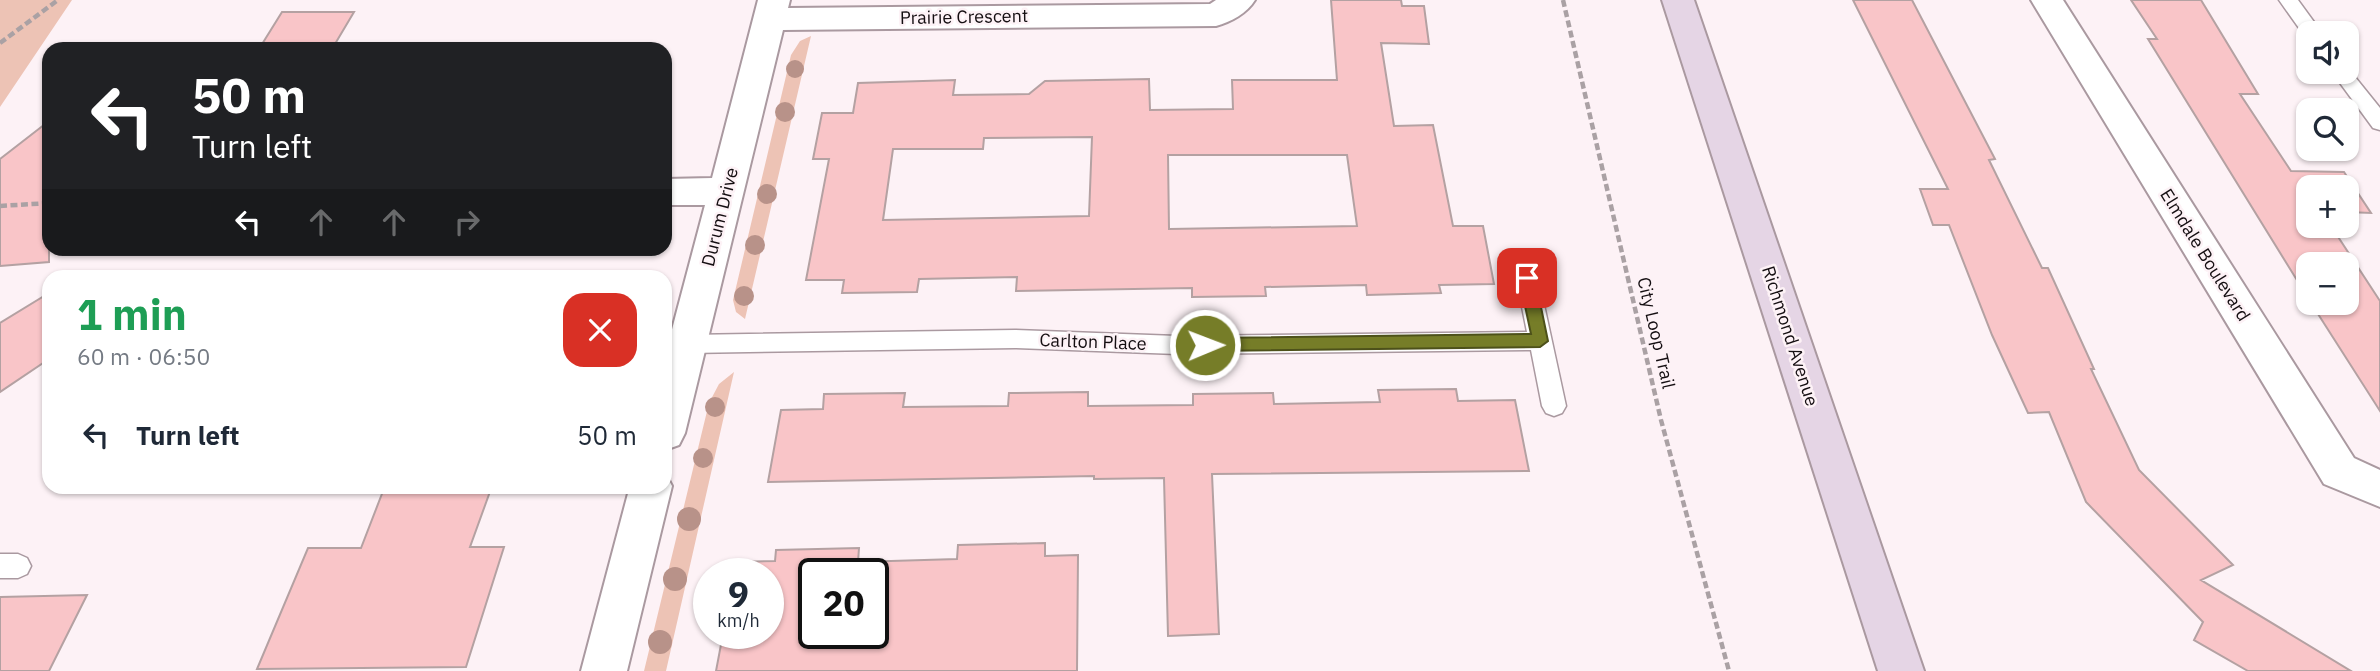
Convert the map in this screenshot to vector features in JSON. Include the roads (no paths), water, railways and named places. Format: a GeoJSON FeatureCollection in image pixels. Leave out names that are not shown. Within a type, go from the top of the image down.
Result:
{"type":"FeatureCollection","features":[{"type":"Feature","properties":{"kind":"main road","name":"Richmond Avenue"},"geometry":{"type":"LineString","coordinates":[[1678,0],[1901,671]]}},
{"type":"Feature","properties":{"kind":"street","name":"Prairie Crescent"},"geometry":{"type":"LineString","coordinates":[[772,10],[1216,15],[1239,0]]}},
{"type":"Feature","properties":{"kind":"street","name":"Elmdale Boulevard"},"geometry":{"type":"LineString","coordinates":[[2047,0],[2339,471],[2380,489]]}},
{"type":"Feature","properties":{"kind":"street","name":"Durum Drive"},"geometry":{"type":"LineString","coordinates":[[672,406],[772,10]]}},
{"type":"Feature","properties":{"kind":"street"},"geometry":{"type":"LineString","coordinates":[[672,192],[727,191]]}},
{"type":"Feature","properties":{"kind":"street"},"geometry":{"type":"LineString","coordinates":[[604,671],[649,494]]}},
{"type":"Feature","properties":{"kind":"lane"},"geometry":{"type":"LineString","coordinates":[[2288,0],[2304,21]]}},
{"type":"Feature","properties":{"kind":"lane"},"geometry":{"type":"LineString","coordinates":[[2351,84],[2380,123]]}},
{"type":"Feature","properties":{"kind":"lane"},"geometry":{"type":"LineString","coordinates":[[1527,278],[1554,406]]}},
{"type":"Feature","properties":{"kind":"lane","name":"Carlton Place"},"geometry":{"type":"LineString","coordinates":[[688,344],[1015,339],[1177,345],[1540,341]]}}]}
